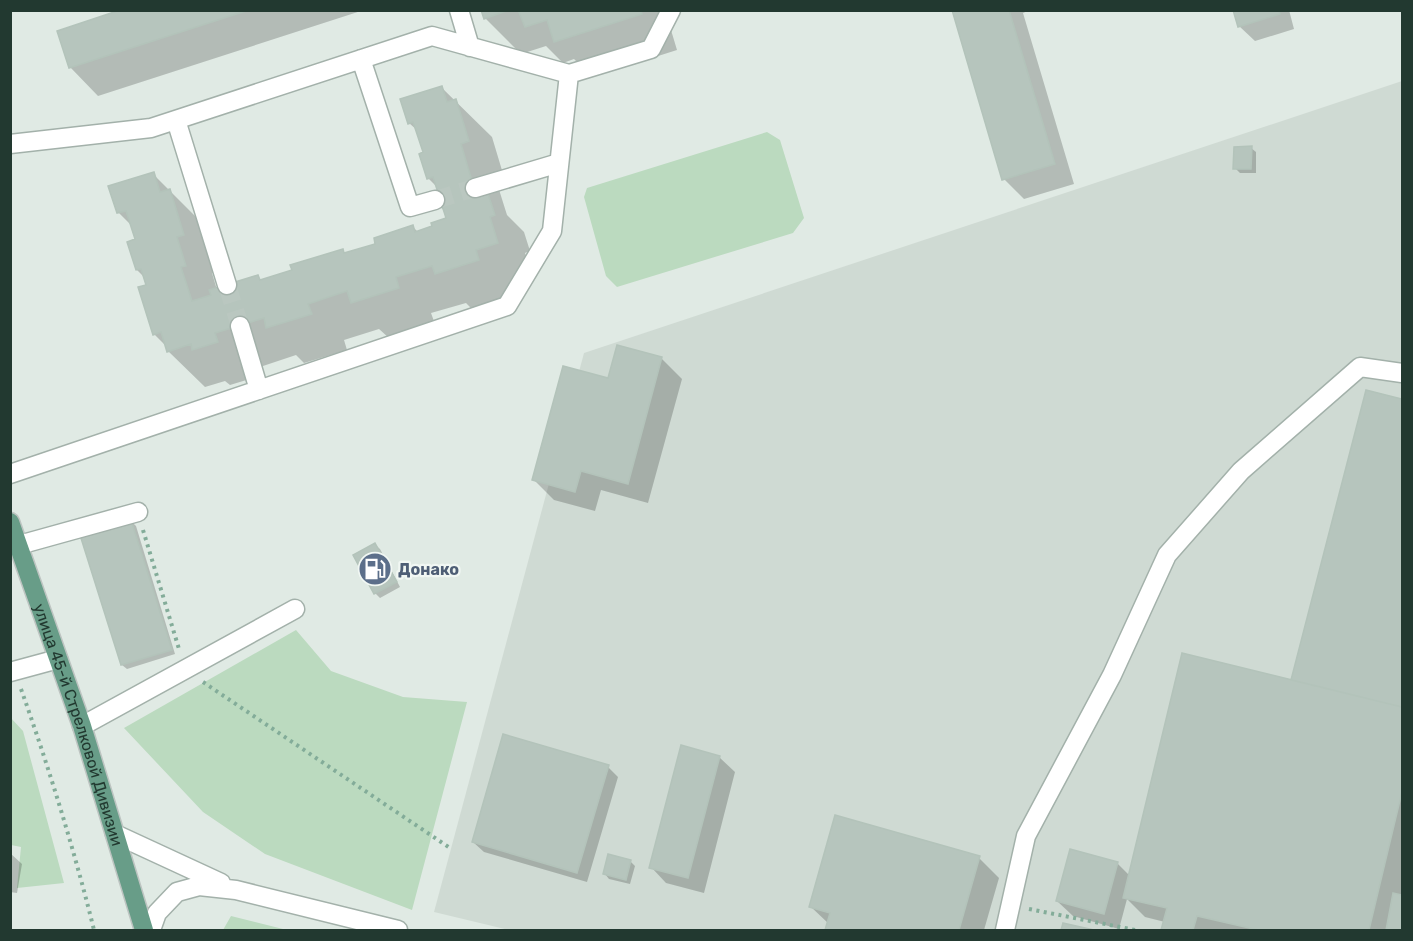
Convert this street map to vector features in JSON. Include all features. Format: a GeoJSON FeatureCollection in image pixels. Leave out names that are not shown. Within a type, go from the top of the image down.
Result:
{"type":"FeatureCollection","features":[{"type":"Feature","properties":{"kind":"main road","name":"улица 45-й Стрелковой Дивизии"},"geometry":{"type":"LineString","coordinates":[[13,533],[82,726],[144,930]]}},
{"type":"Feature","properties":{"kind":"street"},"geometry":{"type":"LineString","coordinates":[[459,10],[470,47]]}},
{"type":"Feature","properties":{"kind":"street"},"geometry":{"type":"LineString","coordinates":[[10,144],[151,129],[432,36],[569,74],[651,49],[671,10]]}},
{"type":"Feature","properties":{"kind":"street"},"geometry":{"type":"LineString","coordinates":[[361,60],[410,207],[435,200]]}},
{"type":"Feature","properties":{"kind":"street"},"geometry":{"type":"LineString","coordinates":[[10,474],[507,306],[552,231],[569,74]]}},
{"type":"Feature","properties":{"kind":"street"},"geometry":{"type":"LineString","coordinates":[[176,120],[227,285]]}},
{"type":"Feature","properties":{"kind":"street"},"geometry":{"type":"LineString","coordinates":[[475,188],[559,163]]}},
{"type":"Feature","properties":{"kind":"street"},"geometry":{"type":"LineString","coordinates":[[240,326],[259,390]]}},
{"type":"Feature","properties":{"kind":"street"},"geometry":{"type":"LineString","coordinates":[[1005,930],[1026,836],[1112,675],[1167,555],[1241,471],[1360,367],[1402,373]]}},
{"type":"Feature","properties":{"kind":"street"},"geometry":{"type":"LineString","coordinates":[[13,533],[138,512]]}},
{"type":"Feature","properties":{"kind":"street"},"geometry":{"type":"LineString","coordinates":[[82,726],[295,609]]}},
{"type":"Feature","properties":{"kind":"street"},"geometry":{"type":"LineString","coordinates":[[13,672],[58,658]]}},
{"type":"Feature","properties":{"kind":"street"},"geometry":{"type":"LineString","coordinates":[[115,834],[236,890]]}},
{"type":"Feature","properties":{"kind":"street"},"geometry":{"type":"LineString","coordinates":[[151,930],[157,913],[177,892],[199,886],[236,890],[398,930]]}},
{"type":"Feature","properties":{"kind":"path"},"geometry":{"type":"LineString","coordinates":[[138,512],[185,669],[450,848]]}},
{"type":"Feature","properties":{"kind":"path"},"geometry":{"type":"LineString","coordinates":[[13,672],[34,724],[94,930]]}},
{"type":"Feature","properties":{"kind":"path"},"geometry":{"type":"LineString","coordinates":[[1011,905],[1136,930]]}},
{"type":"Feature","properties":{"kind":"shaded area"},"geometry":{"type":"Polygon","coordinates":[[[1402,81],[1402,930],[509,930],[434,912],[584,353],[1402,81]]]}},
{"type":"Feature","properties":{"kind":"green space"},"geometry":{"type":"Polygon","coordinates":[[[767,132],[780,140],[804,218],[793,233],[617,287],[606,276],[584,197],[587,188],[767,132]]]}},
{"type":"Feature","properties":{"kind":"green space"},"geometry":{"type":"Polygon","coordinates":[[[296,630],[331,671],[403,697],[467,702],[412,910],[265,854],[203,812],[124,728],[296,630]]]}},
{"type":"Feature","properties":{"kind":"green space"},"geometry":{"type":"Polygon","coordinates":[[[10,717],[23,731],[64,883],[17,888],[21,847],[11,845],[10,717]]]}},
{"type":"Feature","properties":{"kind":"green space"},"geometry":{"type":"Polygon","coordinates":[[[231,916],[287,930],[223,930],[231,916]]]}},
{"type":"Feature","properties":{"kind":"building"},"geometry":{"type":"Polygon","coordinates":[[[120,10],[249,10],[69,68],[57,31],[120,10]]]}},
{"type":"Feature","properties":{"kind":"building"},"geometry":{"type":"Polygon","coordinates":[[[481,10],[509,10],[484,19],[481,10]]]}},
{"type":"Feature","properties":{"kind":"building"},"geometry":{"type":"Polygon","coordinates":[[[518,10],[641,10],[642,14],[554,42],[547,20],[525,27],[518,10]]]}},
{"type":"Feature","properties":{"kind":"building"},"geometry":{"type":"Polygon","coordinates":[[[952,10],[1009,10],[1055,164],[1002,180],[952,10]]]}},
{"type":"Feature","properties":{"kind":"building"},"geometry":{"type":"Polygon","coordinates":[[[1233,10],[1279,10],[1280,14],[1238,27],[1233,10]]]}},
{"type":"Feature","properties":{"kind":"building"},"geometry":{"type":"Polygon","coordinates":[[[442,86],[447,102],[456,99],[469,141],[461,144],[477,198],[488,194],[495,215],[490,217],[498,243],[476,250],[479,260],[435,274],[432,266],[396,277],[399,288],[351,303],[347,291],[308,304],[312,314],[266,328],[264,318],[215,333],[218,342],[192,350],[191,344],[167,352],[161,332],[153,335],[138,287],[146,285],[141,269],[136,270],[127,242],[135,239],[126,211],[117,213],[108,186],[154,172],[160,192],[170,189],[184,235],[177,237],[186,266],[181,267],[192,301],[211,295],[209,290],[258,275],[260,280],[292,270],[290,265],[343,249],[344,253],[375,244],[374,238],[413,225],[415,232],[446,218],[433,177],[427,179],[419,154],[423,152],[413,122],[408,124],[400,99],[442,86]]]}},
{"type":"Feature","properties":{"kind":"building"},"geometry":{"type":"Polygon","coordinates":[[[1252,146],[1251,169],[1233,169],[1234,147],[1252,146]]]}},
{"type":"Feature","properties":{"kind":"building"},"geometry":{"type":"Polygon","coordinates":[[[617,345],[662,357],[628,484],[581,471],[575,492],[532,480],[563,366],[608,378],[617,345]]]}},
{"type":"Feature","properties":{"kind":"building"},"geometry":{"type":"Polygon","coordinates":[[[1366,390],[1402,399],[1402,707],[1291,680],[1366,390]]]}},
{"type":"Feature","properties":{"kind":"building"},"geometry":{"type":"Polygon","coordinates":[[[131,520],[172,650],[121,665],[80,535],[131,520]]]}},
{"type":"Feature","properties":{"kind":"building","name":"Донако"},"geometry":{"type":"Polygon","coordinates":[[[375,543],[397,582],[374,594],[353,555],[375,543]]]}},
{"type":"Feature","properties":{"kind":"building"},"geometry":{"type":"Polygon","coordinates":[[[1182,653],[1402,707],[1402,792],[1369,930],[1258,930],[1197,916],[1193,930],[1161,930],[1167,908],[1123,898],[1182,653]]]}},
{"type":"Feature","properties":{"kind":"building"},"geometry":{"type":"Polygon","coordinates":[[[503,734],[609,765],[577,873],[472,842],[503,734]]]}},
{"type":"Feature","properties":{"kind":"building"},"geometry":{"type":"Polygon","coordinates":[[[681,745],[720,756],[688,878],[649,868],[681,745]]]}},
{"type":"Feature","properties":{"kind":"building"},"geometry":{"type":"Polygon","coordinates":[[[835,815],[980,856],[959,930],[825,930],[830,913],[809,907],[835,815]]]}},
{"type":"Feature","properties":{"kind":"building"},"geometry":{"type":"Polygon","coordinates":[[[1070,849],[1118,862],[1104,914],[1056,901],[1070,849]]]}},
{"type":"Feature","properties":{"kind":"building"},"geometry":{"type":"Polygon","coordinates":[[[608,854],[631,860],[626,880],[603,874],[608,854]]]}},
{"type":"Feature","properties":{"kind":"building"},"geometry":{"type":"Polygon","coordinates":[[[1393,893],[1402,895],[1402,930],[1386,930],[1393,893]]]}},
{"type":"Feature","properties":{"kind":"building"},"geometry":{"type":"Polygon","coordinates":[[[1063,923],[1094,930],[1061,930],[1063,923]]]}},
{"type":"Feature","properties":{"kind":"tunnel"},"geometry":{"type":"LineString","coordinates":[[435,200],[475,188]]}},
{"type":"Feature","properties":{"kind":"tunnel"},"geometry":{"type":"LineString","coordinates":[[227,285],[240,326]]}},
{"type":"Feature","properties":{"kind":"place","name":"Донако"},"geometry":{"type":"Point","coordinates":[375,569]}}]}
